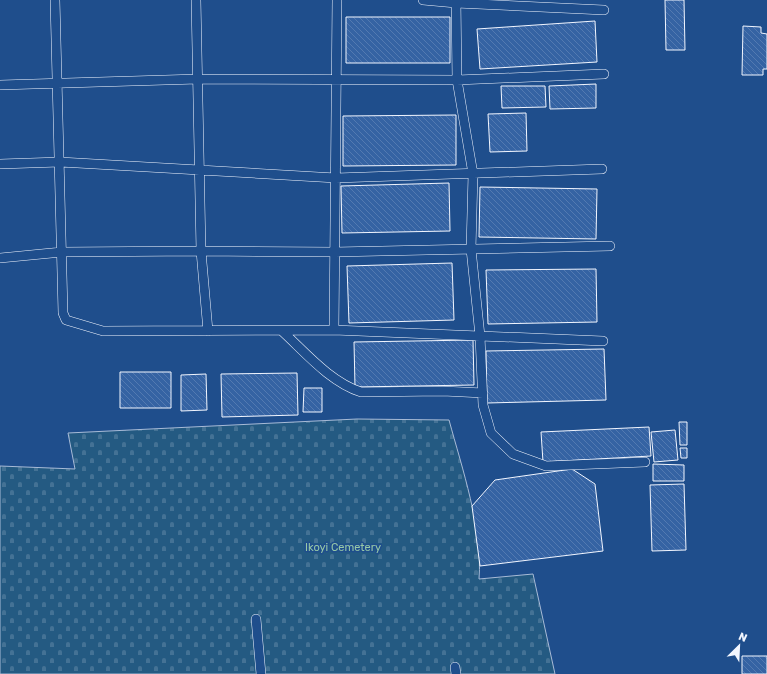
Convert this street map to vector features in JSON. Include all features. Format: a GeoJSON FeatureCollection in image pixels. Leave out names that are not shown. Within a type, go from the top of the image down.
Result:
{"type":"FeatureCollection","features":[{"type":"Feature","properties":{"kind":"lane"},"geometry":{"type":"LineString","coordinates":[[55,0],[63,313],[66,320],[103,331],[334,330],[603,341]]}},
{"type":"Feature","properties":{"kind":"lane"},"geometry":{"type":"LineString","coordinates":[[196,0],[202,251],[208,331]]}},
{"type":"Feature","properties":{"kind":"lane"},"geometry":{"type":"LineString","coordinates":[[334,330],[337,0]]}},
{"type":"Feature","properties":{"kind":"lane"},"geometry":{"type":"LineString","coordinates":[[423,0],[604,10]]}},
{"type":"Feature","properties":{"kind":"lane"},"geometry":{"type":"LineString","coordinates":[[456,2],[457,80],[473,174],[471,249],[480,336],[482,393],[483,405],[491,433],[513,454],[531,462],[546,466],[645,462]]}},
{"type":"Feature","properties":{"kind":"lane"},"geometry":{"type":"LineString","coordinates":[[0,85],[198,79],[457,80],[604,74]]}},
{"type":"Feature","properties":{"kind":"lane"},"geometry":{"type":"LineString","coordinates":[[0,164],[60,162],[336,178],[602,169]]}},
{"type":"Feature","properties":{"kind":"lane"},"geometry":{"type":"LineString","coordinates":[[0,258],[62,252],[335,252],[610,246]]}},
{"type":"Feature","properties":{"kind":"lane"},"geometry":{"type":"LineString","coordinates":[[282,331],[338,380],[361,392],[443,391],[482,393]]}},
{"type":"Feature","properties":{"kind":"lane"},"geometry":{"type":"LineString","coordinates":[[256,619],[261,674]]}},
{"type":"Feature","properties":{"kind":"green space","name":"Ikoyi Cemetery"},"geometry":{"type":"Polygon","coordinates":[[[357,419],[449,420],[475,519],[478,540],[479,579],[533,574],[555,674],[0,674],[0,466],[75,469],[68,433],[357,419]]]}},
{"type":"Feature","properties":{"kind":"building"},"geometry":{"type":"Polygon","coordinates":[[[665,0],[684,0],[685,50],[666,50],[665,0]]]}},
{"type":"Feature","properties":{"kind":"building"},"geometry":{"type":"Polygon","coordinates":[[[346,17],[450,17],[450,63],[346,63],[346,17]]]}},
{"type":"Feature","properties":{"kind":"building"},"geometry":{"type":"Polygon","coordinates":[[[595,21],[597,62],[480,69],[477,29],[595,21]]]}},
{"type":"Feature","properties":{"kind":"building"},"geometry":{"type":"Polygon","coordinates":[[[743,26],[761,27],[761,33],[767,34],[767,69],[763,69],[763,75],[742,75],[743,26]]]}},
{"type":"Feature","properties":{"kind":"building"},"geometry":{"type":"Polygon","coordinates":[[[596,84],[596,108],[550,109],[549,86],[596,84]]]}},
{"type":"Feature","properties":{"kind":"building"},"geometry":{"type":"Polygon","coordinates":[[[501,86],[545,86],[546,107],[502,108],[501,86]]]}},
{"type":"Feature","properties":{"kind":"building"},"geometry":{"type":"Polygon","coordinates":[[[526,113],[527,151],[490,152],[488,114],[526,113]]]}},
{"type":"Feature","properties":{"kind":"building"},"geometry":{"type":"Polygon","coordinates":[[[456,115],[456,165],[343,166],[343,116],[456,115]]]}},
{"type":"Feature","properties":{"kind":"building"},"geometry":{"type":"Polygon","coordinates":[[[449,183],[450,231],[342,233],[341,186],[449,183]]]}},
{"type":"Feature","properties":{"kind":"building"},"geometry":{"type":"Polygon","coordinates":[[[480,187],[597,189],[596,239],[479,237],[480,187]]]}},
{"type":"Feature","properties":{"kind":"building"},"geometry":{"type":"Polygon","coordinates":[[[452,263],[454,320],[349,323],[347,266],[452,263]]]}},
{"type":"Feature","properties":{"kind":"building"},"geometry":{"type":"Polygon","coordinates":[[[596,269],[597,322],[488,324],[486,270],[596,269]]]}},
{"type":"Feature","properties":{"kind":"building"},"geometry":{"type":"Polygon","coordinates":[[[473,340],[474,385],[355,387],[354,342],[473,340]]]}},
{"type":"Feature","properties":{"kind":"building"},"geometry":{"type":"Polygon","coordinates":[[[604,349],[606,400],[487,403],[486,351],[604,349]]]}},
{"type":"Feature","properties":{"kind":"building"},"geometry":{"type":"Polygon","coordinates":[[[120,372],[171,372],[171,408],[120,408],[120,372]]]}},
{"type":"Feature","properties":{"kind":"building"},"geometry":{"type":"Polygon","coordinates":[[[297,373],[298,415],[222,417],[221,374],[297,373]]]}},
{"type":"Feature","properties":{"kind":"building"},"geometry":{"type":"Polygon","coordinates":[[[206,374],[207,410],[181,411],[181,375],[206,374]]]}},
{"type":"Feature","properties":{"kind":"building"},"geometry":{"type":"Polygon","coordinates":[[[304,388],[322,388],[322,412],[303,412],[304,388]]]}},
{"type":"Feature","properties":{"kind":"building"},"geometry":{"type":"Polygon","coordinates":[[[679,422],[687,422],[687,445],[680,445],[679,422]]]}},
{"type":"Feature","properties":{"kind":"building"},"geometry":{"type":"Polygon","coordinates":[[[649,427],[651,456],[543,462],[541,432],[649,427]]]}},
{"type":"Feature","properties":{"kind":"building"},"geometry":{"type":"Polygon","coordinates":[[[675,430],[678,460],[654,462],[651,432],[675,430]]]}},
{"type":"Feature","properties":{"kind":"building"},"geometry":{"type":"Polygon","coordinates":[[[680,448],[687,448],[687,458],[681,458],[680,448]]]}},
{"type":"Feature","properties":{"kind":"building"},"geometry":{"type":"Polygon","coordinates":[[[653,464],[684,465],[684,481],[653,481],[653,464]]]}},
{"type":"Feature","properties":{"kind":"building"},"geometry":{"type":"Polygon","coordinates":[[[572,469],[595,484],[603,551],[480,566],[472,506],[495,480],[572,469]]]}},
{"type":"Feature","properties":{"kind":"building"},"geometry":{"type":"Polygon","coordinates":[[[684,484],[686,550],[652,551],[650,485],[684,484]]]}},
{"type":"Feature","properties":{"kind":"building"},"geometry":{"type":"Polygon","coordinates":[[[742,656],[767,656],[767,674],[742,674],[742,656]]]}}]}
